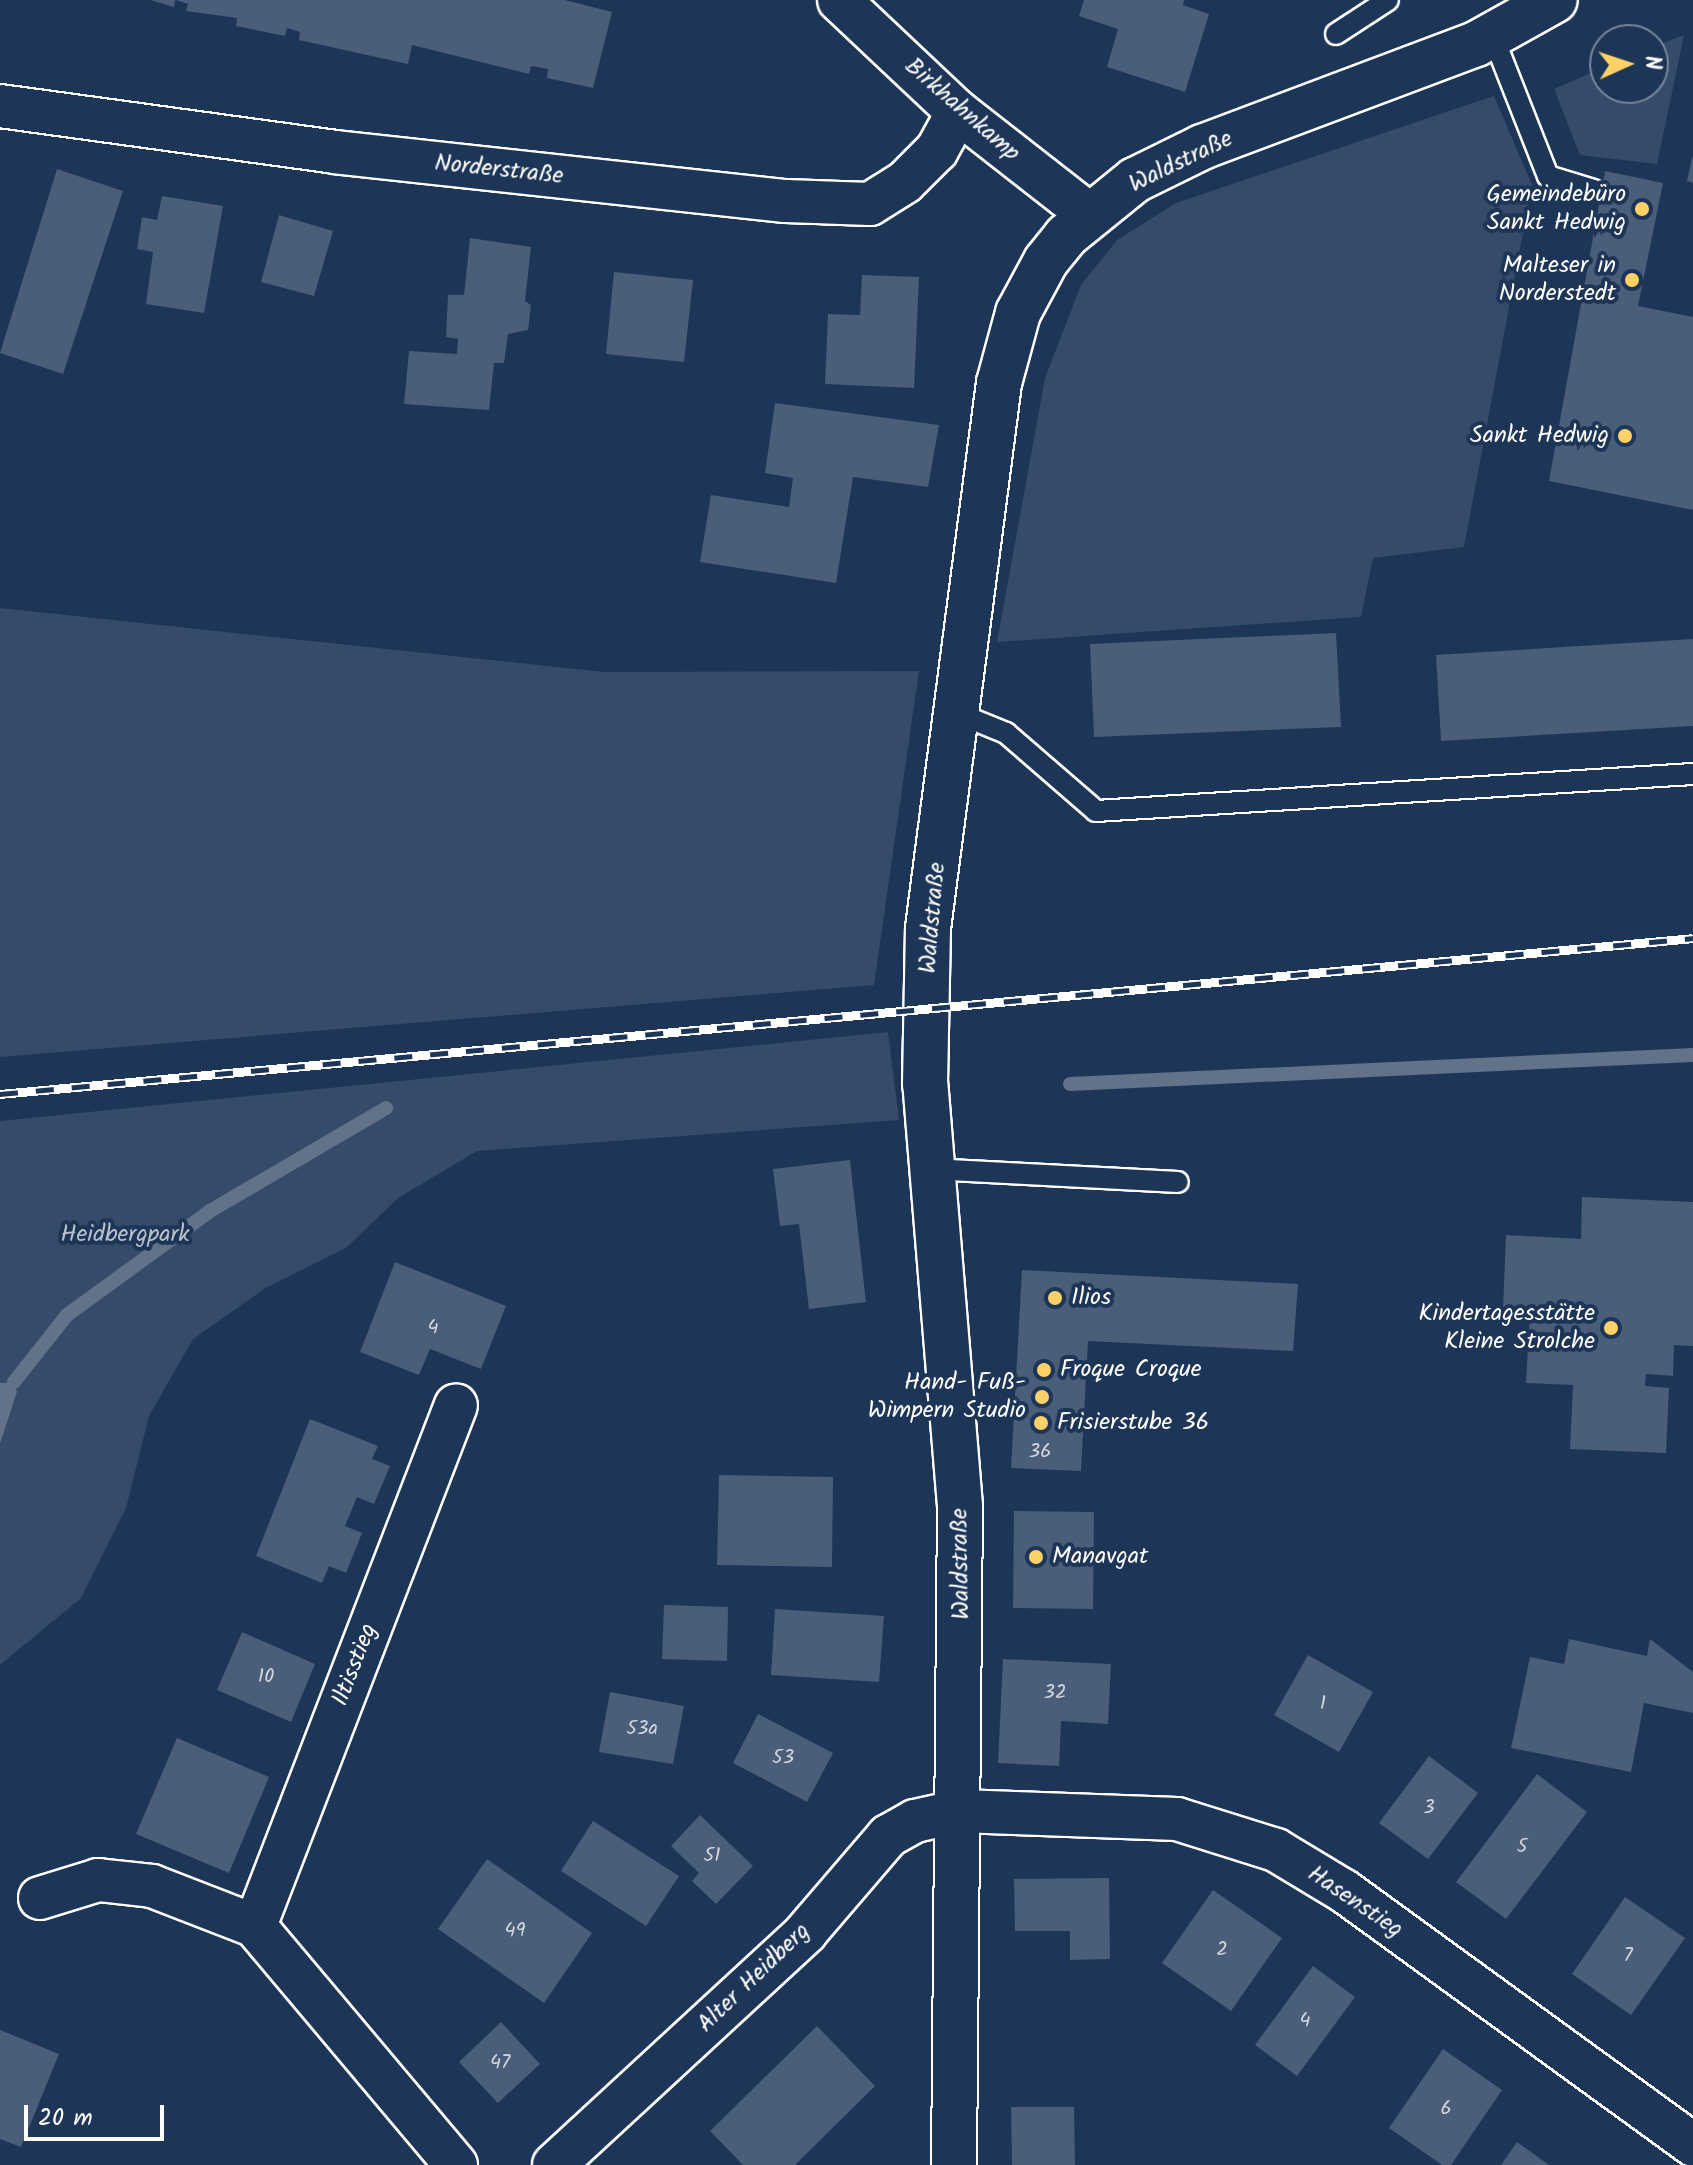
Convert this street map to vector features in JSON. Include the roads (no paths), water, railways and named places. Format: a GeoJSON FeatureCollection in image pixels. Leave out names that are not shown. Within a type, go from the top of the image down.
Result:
{"type":"FeatureCollection","features":[{"type":"Feature","properties":{"kind":"street","name":"Birkhahnkamp"},"geometry":{"type":"LineString","coordinates":[[839,0],[958,112],[1090,215]]}},
{"type":"Feature","properties":{"kind":"street","name":"Waldstraße"},"geometry":{"type":"LineString","coordinates":[[954,2165],[960,1811],[960,1492],[925,1084],[928,928],[999,383],[1014,326],[1046,261],[1090,215],[1135,180],[1202,147],[1492,34],[1555,0]]}},
{"type":"Feature","properties":{"kind":"street","name":"Norderstraße"},"geometry":{"type":"LineString","coordinates":[[0,106],[334,152],[785,201],[870,204],[905,182],[937,150],[958,112]]}},
{"type":"Feature","properties":{"kind":"street","name":"Iltisstieg"},"geometry":{"type":"LineString","coordinates":[[255,1926],[456,1405]]}},
{"type":"Feature","properties":{"kind":"street","name":"Hasenstieg"},"geometry":{"type":"LineString","coordinates":[[960,1811],[1177,1819],[1276,1850],[1344,1891],[1693,2145]]}},
{"type":"Feature","properties":{"kind":"street","name":"Alter Heidberg"},"geometry":{"type":"LineString","coordinates":[[554,2165],[805,1933],[888,1836],[915,1821],[960,1811]]}},
{"type":"Feature","properties":{"kind":"street"},"geometry":{"type":"LineString","coordinates":[[40,1898],[98,1880],[152,1886],[255,1926],[456,2165]]}},
{"type":"Feature","properties":{"kind":"lane"},"geometry":{"type":"LineString","coordinates":[[1336,34],[1388,0]]}},
{"type":"Feature","properties":{"kind":"lane"},"geometry":{"type":"LineString","coordinates":[[1492,34],[1548,176],[1594,190]]}},
{"type":"Feature","properties":{"kind":"lane"},"geometry":{"type":"LineString","coordinates":[[957,713],[1006,733],[1096,811],[1693,774]]}},
{"type":"Feature","properties":{"kind":"lane"},"geometry":{"type":"LineString","coordinates":[[931,1169],[1178,1182]]}},
{"type":"Feature","properties":{"kind":"waterway"},"geometry":{"type":"LineString","coordinates":[[1070,1084],[1693,1055]]}},
{"type":"Feature","properties":{"kind":"waterway"},"geometry":{"type":"LineString","coordinates":[[14,1382],[67,1315],[210,1211],[386,1108]]}},
{"type":"Feature","properties":{"kind":"railway"},"geometry":{"type":"LineString","coordinates":[[0,1094],[1693,938]]}},
{"type":"Feature","properties":{"kind":"place","name":"Gemeindebüro Sankt Hedwig"},"geometry":{"type":"Point","coordinates":[1642,209]}},
{"type":"Feature","properties":{"kind":"place","name":"Malteser in Norderstedt"},"geometry":{"type":"Point","coordinates":[1632,280]}},
{"type":"Feature","properties":{"kind":"place","name":"Sankt Hedwig"},"geometry":{"type":"Point","coordinates":[1625,436]}},
{"type":"Feature","properties":{"kind":"place","name":"Ilios"},"geometry":{"type":"Point","coordinates":[1055,1298]}},
{"type":"Feature","properties":{"kind":"place","name":"Kindertagesstätte Kleine Strolche"},"geometry":{"type":"Point","coordinates":[1611,1328]}},
{"type":"Feature","properties":{"kind":"place","name":"Froque Croque"},"geometry":{"type":"Point","coordinates":[1044,1370]}},
{"type":"Feature","properties":{"kind":"place","name":"Hand- Fuß- Wimpern Studio"},"geometry":{"type":"Point","coordinates":[1042,1397]}},
{"type":"Feature","properties":{"kind":"place","name":"Frisierstube 36"},"geometry":{"type":"Point","coordinates":[1041,1423]}},
{"type":"Feature","properties":{"kind":"place","name":"Manavgat"},"geometry":{"type":"Point","coordinates":[1036,1557]}},
{"type":"Feature","properties":{"kind":"park label","name":"Heidbergpark"},"geometry":{"type":"Point","coordinates":[125,1235]}}]}
